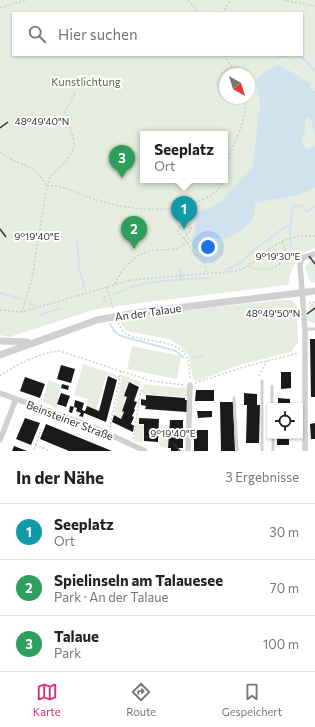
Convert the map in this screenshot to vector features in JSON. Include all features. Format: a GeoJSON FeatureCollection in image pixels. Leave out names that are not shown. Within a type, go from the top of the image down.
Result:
{"type":"FeatureCollection","features":[{"type":"Feature","properties":{"kind":"street"},"geometry":{"type":"LineString","coordinates":[[305,451],[305,329],[301,260],[307,256],[315,254]]}},
{"type":"Feature","properties":{"kind":"street","name":"An der Talaue"},"geometry":{"type":"LineString","coordinates":[[0,355],[35,341],[97,320],[135,312],[315,291]]}},
{"type":"Feature","properties":{"kind":"street"},"geometry":{"type":"LineString","coordinates":[[0,341],[12,343],[35,341]]}},
{"type":"Feature","properties":{"kind":"street"},"geometry":{"type":"LineString","coordinates":[[188,451],[190,385]]}},
{"type":"Feature","properties":{"kind":"street","name":"Beinsteiner Straße"},"geometry":{"type":"LineString","coordinates":[[0,393],[109,434],[145,451]]}},
{"type":"Feature","properties":{"kind":"street","name":"Beinsteiner Straße"},"geometry":{"type":"LineString","coordinates":[[0,440],[16,399]]}},
{"type":"Feature","properties":{"kind":"lane"},"geometry":{"type":"LineString","coordinates":[[305,329],[315,329]]}},
{"type":"Feature","properties":{"kind":"lane"},"geometry":{"type":"LineString","coordinates":[[262,381],[262,451]]}},
{"type":"Feature","properties":{"kind":"lane"},"geometry":{"type":"LineString","coordinates":[[272,386],[272,403]]}},
{"type":"Feature","properties":{"kind":"lane"},"geometry":{"type":"LineString","coordinates":[[234,398],[237,451]]}},
{"type":"Feature","properties":{"kind":"lane"},"geometry":{"type":"LineString","coordinates":[[273,439],[273,451]]}},
{"type":"Feature","properties":{"kind":"path"},"geometry":{"type":"LineString","coordinates":[[0,8],[26,0]]}},
{"type":"Feature","properties":{"kind":"path"},"geometry":{"type":"LineString","coordinates":[[188,0],[198,12]]}},
{"type":"Feature","properties":{"kind":"path"},"geometry":{"type":"LineString","coordinates":[[223,12],[231,0]]}},
{"type":"Feature","properties":{"kind":"path"},"geometry":{"type":"LineString","coordinates":[[283,0],[315,6]]}},
{"type":"Feature","properties":{"kind":"path"},"geometry":{"type":"LineString","coordinates":[[226,56],[232,68]]}},
{"type":"Feature","properties":{"kind":"path"},"geometry":{"type":"LineString","coordinates":[[22,312],[32,278],[47,186],[50,177],[66,161],[74,148],[74,141],[65,112],[75,93]]}},
{"type":"Feature","properties":{"kind":"path"},"geometry":{"type":"LineString","coordinates":[[228,164],[233,147],[242,128],[246,104]]}},
{"type":"Feature","properties":{"kind":"path"},"geometry":{"type":"LineString","coordinates":[[0,152],[9,158],[34,169],[47,186]]}},
{"type":"Feature","properties":{"kind":"path"},"geometry":{"type":"LineString","coordinates":[[47,186],[57,186],[101,201],[135,208],[165,209],[191,204],[215,194],[221,183]]}},
{"type":"Feature","properties":{"kind":"path"},"geometry":{"type":"LineString","coordinates":[[191,204],[193,211],[186,222],[178,229],[179,235],[187,242],[194,254],[203,257],[207,274]]}},
{"type":"Feature","properties":{"kind":"path"},"geometry":{"type":"LineString","coordinates":[[184,240],[191,230],[190,225],[186,222]]}},
{"type":"Feature","properties":{"kind":"path"},"geometry":{"type":"LineString","coordinates":[[0,310],[22,312],[131,280],[237,271],[248,266],[281,241],[299,236],[315,236]]}},
{"type":"Feature","properties":{"kind":"path"},"geometry":{"type":"LineString","coordinates":[[248,266],[263,271],[278,266],[284,258],[285,253],[285,248],[281,241]]}},
{"type":"Feature","properties":{"kind":"path"},"geometry":{"type":"LineString","coordinates":[[115,284],[126,266],[139,255],[154,250],[177,249],[187,242]]}},
{"type":"Feature","properties":{"kind":"path"},"geometry":{"type":"LineString","coordinates":[[107,287],[113,308]]}},
{"type":"Feature","properties":{"kind":"path"},"geometry":{"type":"LineString","coordinates":[[118,321],[124,332],[134,336],[168,343],[179,349],[188,359],[190,385],[304,351]]}},
{"type":"Feature","properties":{"kind":"path"},"geometry":{"type":"LineString","coordinates":[[0,376],[51,351],[60,351],[151,380],[177,385]]}},
{"type":"Feature","properties":{"kind":"path"},"geometry":{"type":"LineString","coordinates":[[262,381],[258,381],[259,373],[267,361]]}},
{"type":"Feature","properties":{"kind":"path"},"geometry":{"type":"LineString","coordinates":[[109,434],[122,371]]}},
{"type":"Feature","properties":{"kind":"path"},"geometry":{"type":"LineString","coordinates":[[132,445],[141,390]]}},
{"type":"Feature","properties":{"kind":"path"},"geometry":{"type":"LineString","coordinates":[[34,449],[42,429]]}},
{"type":"Feature","properties":{"kind":"path"},"geometry":{"type":"LineString","coordinates":[[35,444],[51,451]]}},
{"type":"Feature","properties":{"kind":"green space","name":"Kunstlichtung"},"geometry":{"type":"Polygon","coordinates":[[[0,0],[315,0],[315,91],[311,90],[280,65],[255,81],[260,103],[252,168],[221,201],[210,208],[193,213],[195,230],[191,240],[193,248],[213,239],[218,240],[254,218],[256,203],[295,196],[315,188],[315,248],[303,254],[296,262],[291,272],[288,285],[93,310],[9,337],[0,335],[0,0]]]}},
{"type":"Feature","properties":{"kind":"green space"},"geometry":{"type":"Polygon","coordinates":[[[307,118],[311,120],[315,135],[315,146],[307,148],[302,143],[305,120],[307,118]]]}},
{"type":"Feature","properties":{"kind":"green space"},"geometry":{"type":"Polygon","coordinates":[[[312,260],[315,260],[315,283],[310,281],[305,268],[312,260]]]}},
{"type":"Feature","properties":{"kind":"green space"},"geometry":{"type":"Polygon","coordinates":[[[291,300],[297,306],[298,342],[291,352],[239,365],[198,381],[193,380],[189,355],[180,346],[169,339],[127,331],[118,320],[169,312],[291,300]]]}},
{"type":"Feature","properties":{"kind":"green space"},"geometry":{"type":"Polygon","coordinates":[[[312,303],[315,303],[315,323],[309,322],[307,318],[308,310],[312,303]]]}},
{"type":"Feature","properties":{"kind":"green space"},"geometry":{"type":"Polygon","coordinates":[[[132,346],[181,356],[177,379],[127,369],[132,346]]]}},
{"type":"Feature","properties":{"kind":"green space"},"geometry":{"type":"Polygon","coordinates":[[[83,364],[119,376],[118,379],[107,375],[102,390],[104,390],[96,409],[86,406],[88,399],[74,395],[83,364]]]}},
{"type":"Feature","properties":{"kind":"green space"},"geometry":{"type":"Polygon","coordinates":[[[122,375],[141,382],[140,386],[129,381],[125,388],[127,390],[123,403],[125,405],[121,411],[124,412],[121,418],[114,415],[122,375]]]}},
{"type":"Feature","properties":{"kind":"green space"},"geometry":{"type":"Polygon","coordinates":[[[48,380],[61,385],[56,408],[43,402],[48,380]]]}},
{"type":"Feature","properties":{"kind":"green space"},"geometry":{"type":"Polygon","coordinates":[[[143,384],[179,388],[185,387],[188,389],[188,397],[141,394],[143,384]]]}},
{"type":"Feature","properties":{"kind":"green space"},"geometry":{"type":"Polygon","coordinates":[[[136,424],[144,425],[143,443],[134,441],[136,424]]]}},
{"type":"Feature","properties":{"kind":"green space"},"geometry":{"type":"Polygon","coordinates":[[[161,425],[169,425],[168,448],[160,447],[161,425]]]}},
{"type":"Feature","properties":{"kind":"water"},"geometry":{"type":"Polygon","coordinates":[[[280,65],[311,84],[311,90],[315,91],[315,135],[311,120],[307,118],[305,120],[305,132],[302,143],[307,148],[315,146],[315,188],[295,196],[256,203],[254,217],[245,227],[230,236],[213,239],[211,247],[199,252],[193,248],[191,240],[195,227],[193,213],[210,208],[221,201],[252,168],[260,103],[255,81],[266,71],[280,65]]]}},
{"type":"Feature","properties":{"kind":"building"},"geometry":{"type":"Polygon","coordinates":[[[310,339],[315,339],[315,397],[311,397],[310,339]]]}},
{"type":"Feature","properties":{"kind":"building"},"geometry":{"type":"Polygon","coordinates":[[[61,365],[75,369],[71,383],[57,379],[61,365]]]}},
{"type":"Feature","properties":{"kind":"building"},"geometry":{"type":"Polygon","coordinates":[[[281,372],[291,372],[291,388],[281,389],[281,372]]]}},
{"type":"Feature","properties":{"kind":"building"},"geometry":{"type":"Polygon","coordinates":[[[108,376],[117,380],[106,422],[84,413],[83,417],[79,416],[81,413],[76,411],[77,408],[74,407],[75,400],[84,403],[82,410],[85,411],[87,406],[99,411],[108,376]]]}},
{"type":"Feature","properties":{"kind":"building"},"geometry":{"type":"Polygon","coordinates":[[[25,377],[45,384],[40,398],[20,391],[25,377]]]}},
{"type":"Feature","properties":{"kind":"building"},"geometry":{"type":"Polygon","coordinates":[[[129,382],[139,387],[134,401],[137,402],[132,416],[134,417],[131,424],[134,426],[133,432],[112,422],[114,415],[121,419],[124,412],[122,411],[127,397],[124,396],[129,382]]]}},
{"type":"Feature","properties":{"kind":"building"},"geometry":{"type":"Polygon","coordinates":[[[62,384],[69,386],[68,390],[61,388],[62,384]]]}},
{"type":"Feature","properties":{"kind":"building"},"geometry":{"type":"Polygon","coordinates":[[[196,390],[214,390],[214,401],[195,401],[196,390]]]}},
{"type":"Feature","properties":{"kind":"building"},"geometry":{"type":"Polygon","coordinates":[[[61,393],[70,396],[66,407],[57,404],[61,393]]]}},
{"type":"Feature","properties":{"kind":"building"},"geometry":{"type":"Polygon","coordinates":[[[244,393],[257,394],[257,405],[260,405],[259,443],[246,443],[247,405],[244,405],[244,393]]]}},
{"type":"Feature","properties":{"kind":"building"},"geometry":{"type":"Polygon","coordinates":[[[146,395],[185,398],[185,400],[187,400],[187,412],[145,409],[146,406],[141,405],[141,399],[146,400],[146,395]]]}},
{"type":"Feature","properties":{"kind":"building"},"geometry":{"type":"Polygon","coordinates":[[[278,398],[290,399],[290,403],[278,403],[278,398]]]}},
{"type":"Feature","properties":{"kind":"building"},"geometry":{"type":"Polygon","coordinates":[[[220,402],[233,402],[235,451],[221,451],[220,402]]]}},
{"type":"Feature","properties":{"kind":"building"},"geometry":{"type":"Polygon","coordinates":[[[70,406],[74,407],[72,413],[69,412],[70,406]]]}},
{"type":"Feature","properties":{"kind":"building"},"geometry":{"type":"Polygon","coordinates":[[[197,411],[212,411],[212,417],[198,418],[197,411]]]}},
{"type":"Feature","properties":{"kind":"building"},"geometry":{"type":"Polygon","coordinates":[[[25,418],[40,423],[31,445],[16,439],[25,418]]]}},
{"type":"Feature","properties":{"kind":"building"},"geometry":{"type":"Polygon","coordinates":[[[139,418],[159,419],[158,442],[144,441],[144,424],[139,424],[139,418]]]}},
{"type":"Feature","properties":{"kind":"building"},"geometry":{"type":"Polygon","coordinates":[[[170,420],[183,420],[183,448],[178,448],[178,451],[171,451],[171,448],[168,448],[170,420]]]}},
{"type":"Feature","properties":{"kind":"building"},"geometry":{"type":"Polygon","coordinates":[[[315,423],[315,439],[311,439],[310,424],[315,423]]]}},
{"type":"Feature","properties":{"kind":"building"},"geometry":{"type":"Polygon","coordinates":[[[46,424],[112,451],[69,451],[40,439],[46,424]]]}},
{"type":"Feature","properties":{"kind":"building"},"geometry":{"type":"Polygon","coordinates":[[[194,430],[208,430],[208,451],[194,451],[194,430]]]}},
{"type":"Feature","properties":{"kind":"building"},"geometry":{"type":"Polygon","coordinates":[[[277,439],[289,439],[289,445],[277,445],[277,439]]]}},
{"type":"Feature","properties":{"kind":"building"},"geometry":{"type":"Polygon","coordinates":[[[14,446],[27,451],[12,451],[14,446]]]}},
{"type":"Feature","properties":{"kind":"waterway"},"geometry":{"type":"LineString","coordinates":[[278,56],[284,56]]}},
{"type":"Feature","properties":{"kind":"waterway"},"geometry":{"type":"LineString","coordinates":[[301,56],[315,71]]}},
{"type":"Feature","properties":{"kind":"waterway"},"geometry":{"type":"LineString","coordinates":[[290,235],[292,207],[302,205],[306,212],[315,206]]}},
{"type":"Feature","properties":{"kind":"waterway"},"geometry":{"type":"LineString","coordinates":[[226,270],[240,263],[255,249],[291,223]]}},
{"type":"Feature","properties":{"kind":"waterway"},"geometry":{"type":"LineString","coordinates":[[77,240],[79,267],[85,290]]}},
{"type":"Feature","properties":{"kind":"waterway"},"geometry":{"type":"LineString","coordinates":[[290,241],[292,246]]}},
{"type":"Feature","properties":{"kind":"waterway"},"geometry":{"type":"LineString","coordinates":[[179,268],[182,279]]}},
{"type":"Feature","properties":{"kind":"waterway"},"geometry":{"type":"LineString","coordinates":[[114,294],[150,282],[209,278]]}},
{"type":"Feature","properties":{"kind":"waterway"},"geometry":{"type":"LineString","coordinates":[[0,293],[21,299]]}},
{"type":"Feature","properties":{"kind":"waterway"},"geometry":{"type":"LineString","coordinates":[[104,302],[105,296]]}},
{"type":"Feature","properties":{"kind":"waterway"},"geometry":{"type":"LineString","coordinates":[[30,302],[30,304],[35,306]]}},
{"type":"Feature","properties":{"kind":"waterway"},"geometry":{"type":"LineString","coordinates":[[40,315],[61,308]]}},
{"type":"Feature","properties":{"kind":"waterway"},"geometry":{"type":"LineString","coordinates":[[110,324],[115,332],[121,336],[176,351],[183,357]]}},
{"type":"Feature","properties":{"kind":"waterway"},"geometry":{"type":"LineString","coordinates":[[193,357],[203,356]]}},
{"type":"Feature","properties":{"kind":"place","name":"Talaue"},"geometry":{"type":"Point","coordinates":[122,178]}},
{"type":"Feature","properties":{"kind":"place","name":"Seeplatz"},"geometry":{"type":"Point","coordinates":[184,229]}},
{"type":"Feature","properties":{"kind":"place","name":"Spielinseln am Talauesee"},"geometry":{"type":"Point","coordinates":[134,249]}}]}
